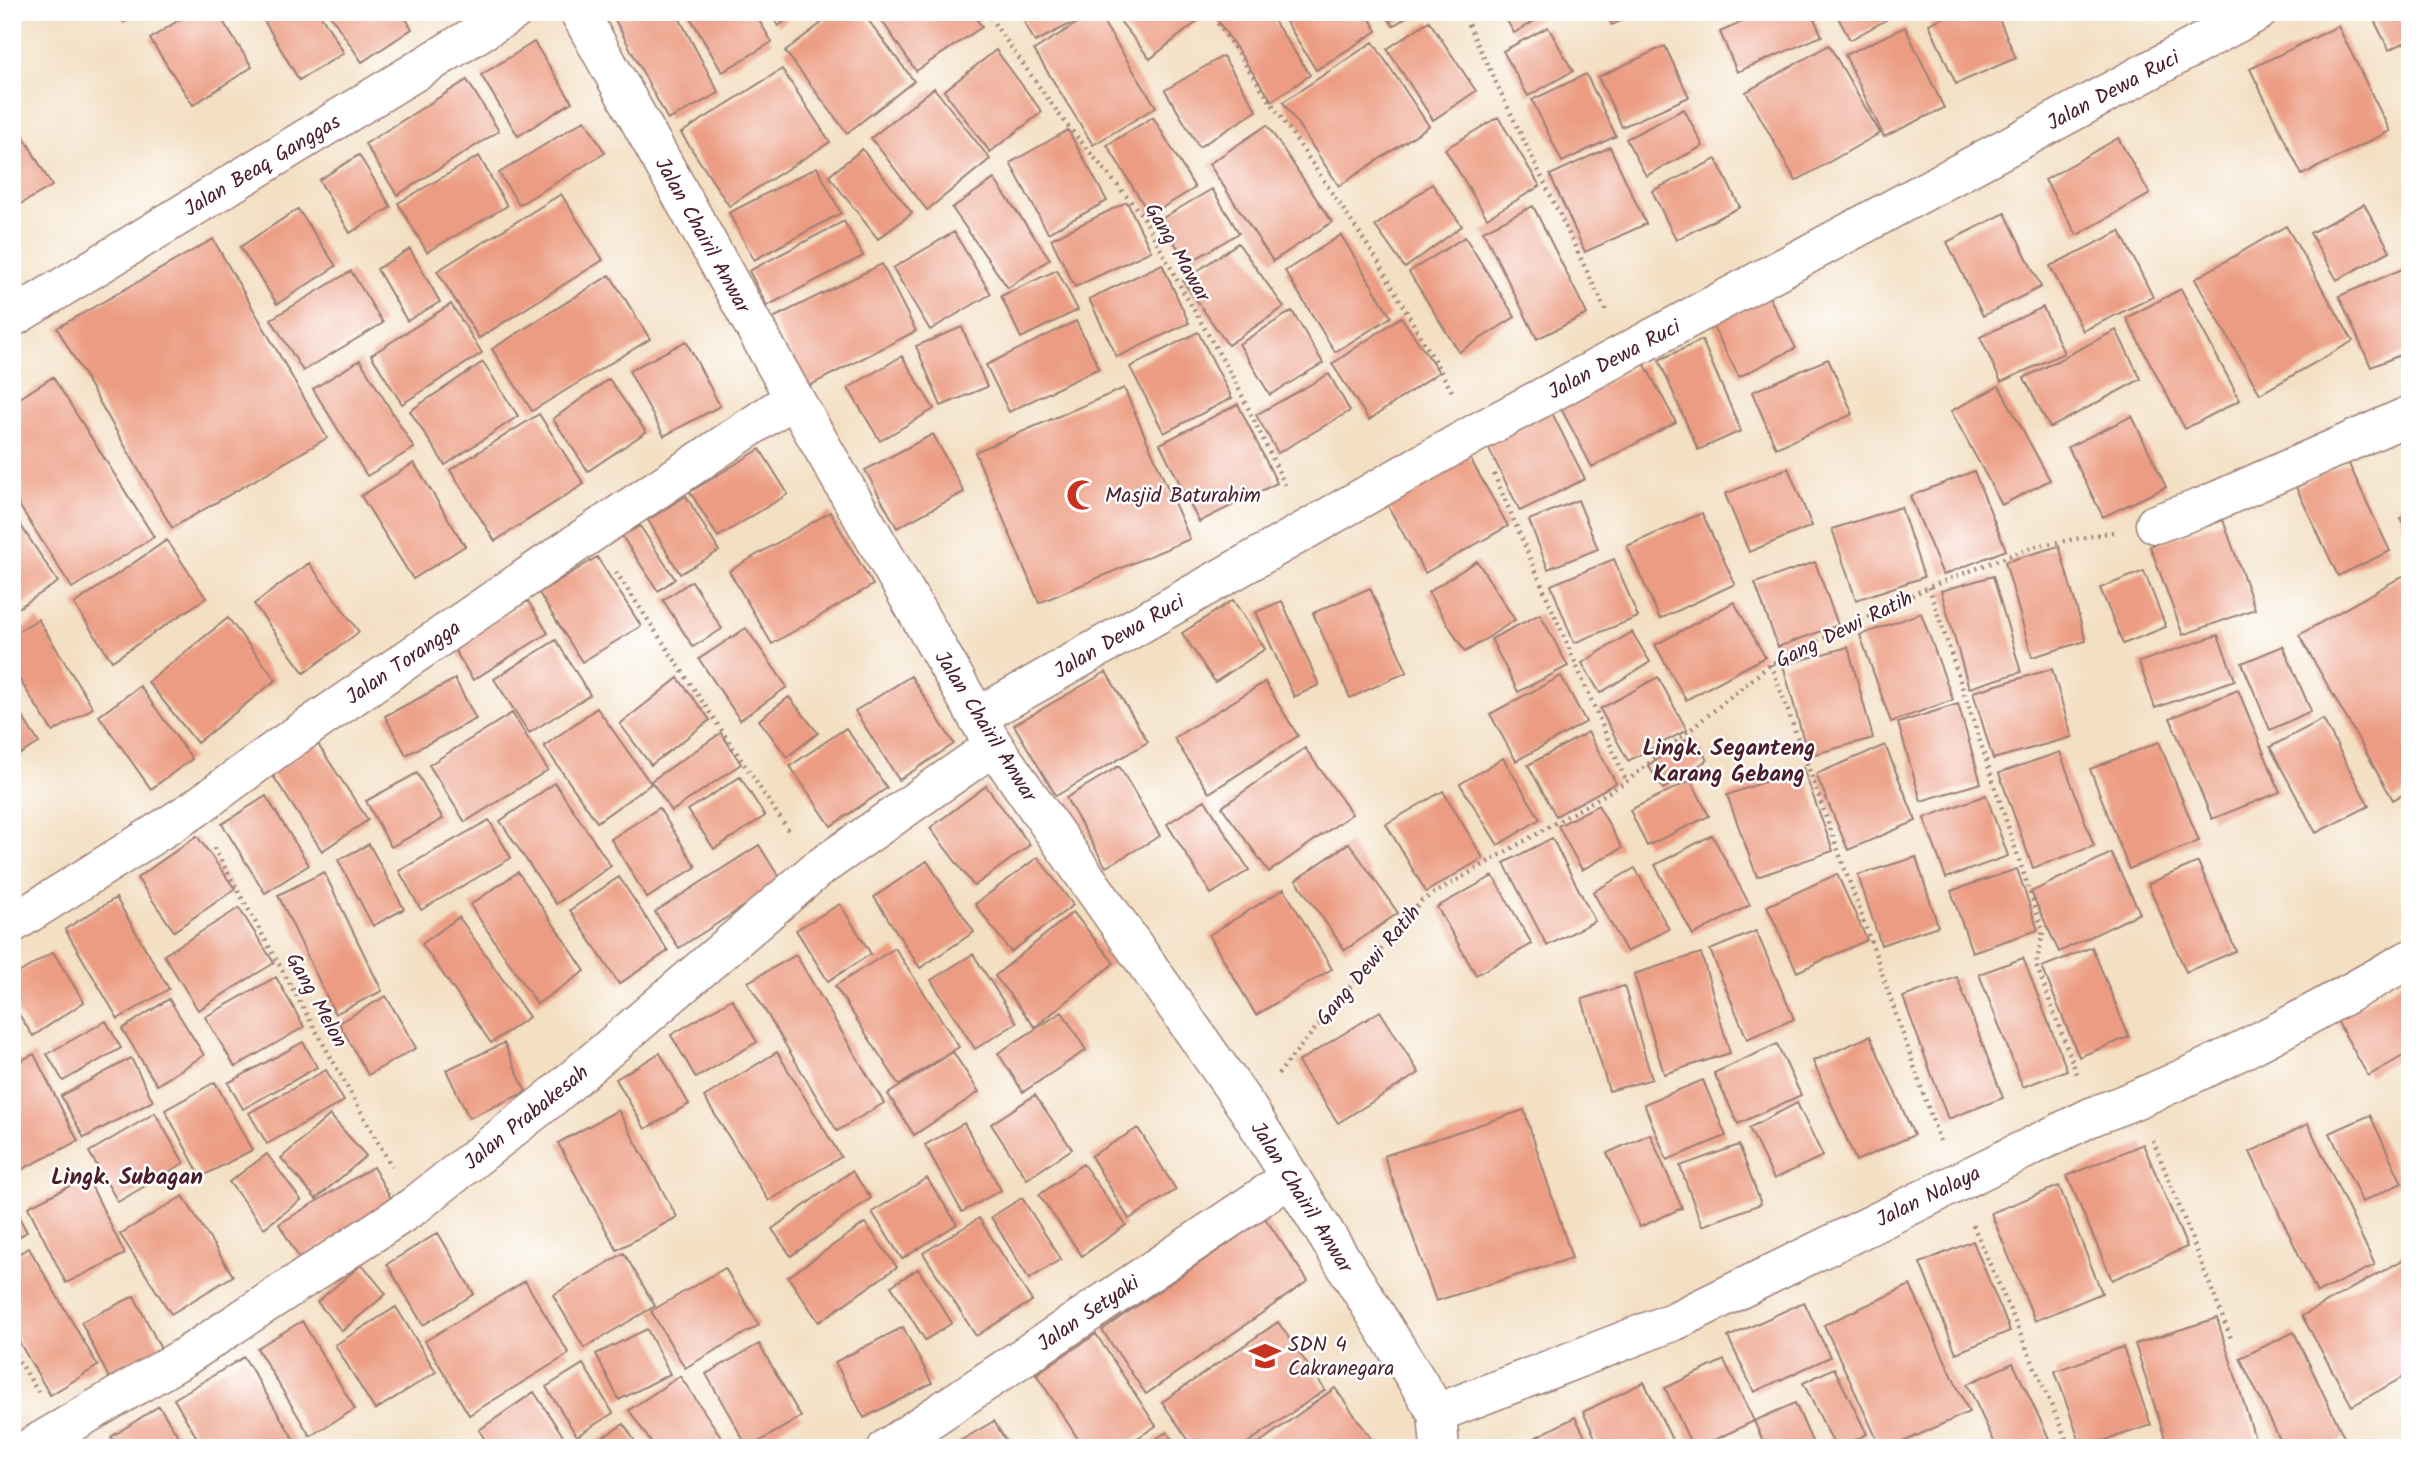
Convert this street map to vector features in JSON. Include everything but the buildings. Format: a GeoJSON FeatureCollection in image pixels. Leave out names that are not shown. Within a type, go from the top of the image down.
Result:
{"type":"FeatureCollection","features":[{"type":"Feature","properties":{"kind":"street","name":"Jalan Beaq Ganggas"},"geometry":{"type":"LineString","coordinates":[[12,318],[513,12]]}},
{"type":"Feature","properties":{"kind":"street","name":"Jalan Chairil Anwar"},"geometry":{"type":"LineString","coordinates":[[579,12],[794,398],[985,731],[1248,1110],[1438,1431]]}},
{"type":"Feature","properties":{"kind":"street","name":"Jalan Dewa Ruci"},"geometry":{"type":"LineString","coordinates":[[985,731],[1301,532],[1476,433],[2258,12]]}},
{"type":"Feature","properties":{"kind":"street","name":"Jalan Torangga"},"geometry":{"type":"LineString","coordinates":[[12,924],[193,810],[278,748],[590,534],[794,398]]}},
{"type":"Feature","properties":{"kind":"street"},"geometry":{"type":"LineString","coordinates":[[2155,524],[2200,508],[2410,415]]}},
{"type":"Feature","properties":{"kind":"street","name":"Jalan Prabakesah"},"geometry":{"type":"LineString","coordinates":[[29,1448],[183,1358],[414,1206],[551,1098],[815,872],[985,731]]}},
{"type":"Feature","properties":{"kind":"street","name":"Jalan Nalaya"},"geometry":{"type":"LineString","coordinates":[[1438,1431],[1675,1321],[2091,1117],[2137,1100],[2222,1062],[2410,959]]}},
{"type":"Feature","properties":{"kind":"street","name":"Jalan Setyaki"},"geometry":{"type":"LineString","coordinates":[[887,1448],[1290,1178]]}},
{"type":"Feature","properties":{"kind":"path","name":"Gang Mawar"},"geometry":{"type":"LineString","coordinates":[[986,12],[1063,120],[1143,216],[1237,383],[1284,481],[1301,532]]}},
{"type":"Feature","properties":{"kind":"path"},"geometry":{"type":"LineString","coordinates":[[1210,12],[1376,258],[1476,433],[1626,782]]}},
{"type":"Feature","properties":{"kind":"path"},"geometry":{"type":"LineString","coordinates":[[1462,12],[1626,353]]}},
{"type":"Feature","properties":{"kind":"path","name":"Gang Dewi Ratih"},"geometry":{"type":"LineString","coordinates":[[1248,1110],[1421,901],[1626,782],[1771,664],[1929,587],[2032,547],[2155,524]]}},
{"type":"Feature","properties":{"kind":"path"},"geometry":{"type":"LineString","coordinates":[[590,534],[815,872]]}},
{"type":"Feature","properties":{"kind":"path"},"geometry":{"type":"LineString","coordinates":[[1929,587],[2043,932],[2036,965],[2091,1117]]}},
{"type":"Feature","properties":{"kind":"path"},"geometry":{"type":"LineString","coordinates":[[1771,664],[1954,1182],[2070,1448]]}},
{"type":"Feature","properties":{"kind":"path","name":"Gang Melon"},"geometry":{"type":"LineString","coordinates":[[193,810],[414,1206]]}},
{"type":"Feature","properties":{"kind":"path"},"geometry":{"type":"LineString","coordinates":[[2137,1100],[2232,1341]]}},
{"type":"Feature","properties":{"kind":"place","name":"Masjid Baturahim"},"geometry":{"type":"Point","coordinates":[1082,495]}},
{"type":"Feature","properties":{"kind":"place","name":"SDN 4 Cakranegara"},"geometry":{"type":"Point","coordinates":[1265,1356]}},
{"type":"Feature","properties":{"kind":"district","name":"Lingk. Seganteng Karang Gebang"},"geometry":{"type":"Point","coordinates":[1729,760]}},
{"type":"Feature","properties":{"kind":"district","name":"Lingk. Subagan"},"geometry":{"type":"Point","coordinates":[127,1176]}}]}
